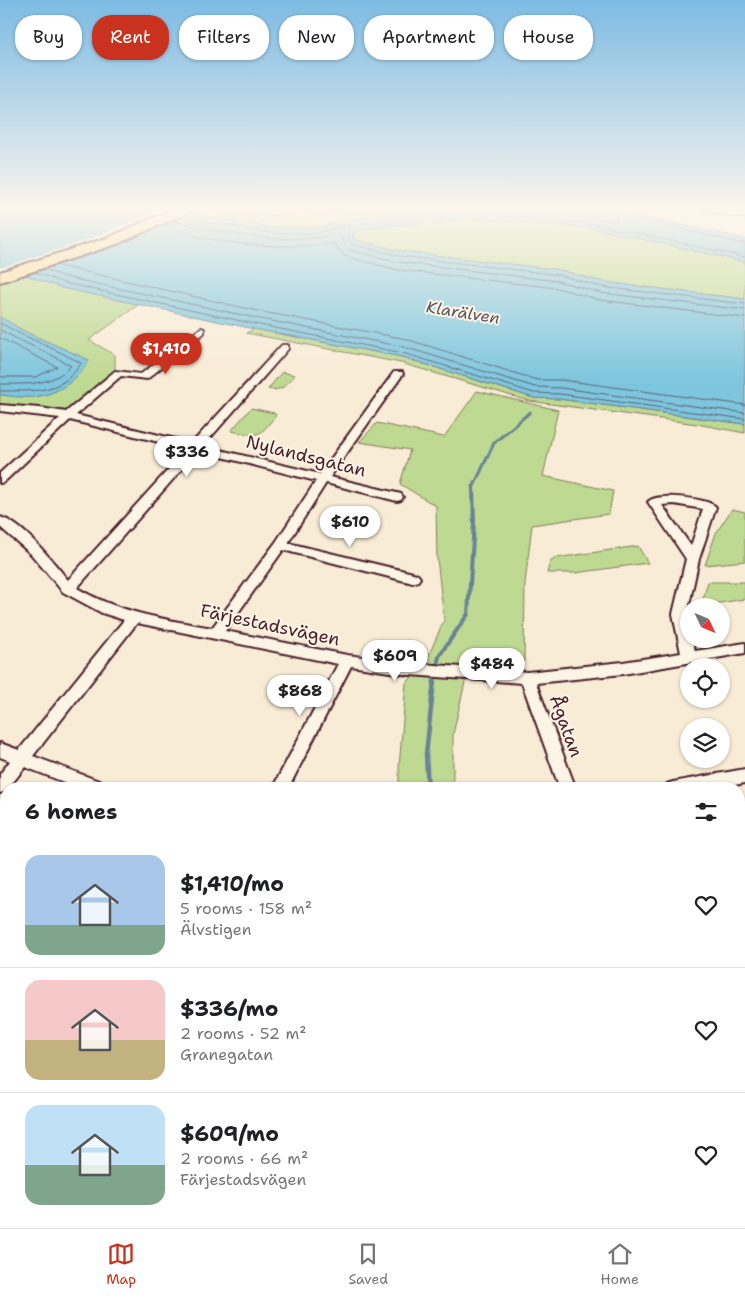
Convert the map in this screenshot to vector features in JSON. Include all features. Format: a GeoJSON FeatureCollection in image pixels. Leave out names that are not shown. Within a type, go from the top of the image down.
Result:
{"type":"FeatureCollection","features":[{"type":"Feature","properties":{"kind":"highway"},"geometry":{"type":"LineString","coordinates":[[0,272],[18,266]]}},
{"type":"Feature","properties":{"kind":"highway"},"geometry":{"type":"LineString","coordinates":[[0,277],[33,266]]}},
{"type":"Feature","properties":{"kind":"street"},"geometry":{"type":"LineString","coordinates":[[0,478],[119,373],[143,377],[201,331]]}},
{"type":"Feature","properties":{"kind":"street"},"geometry":{"type":"LineString","coordinates":[[68,589],[285,347]]}},
{"type":"Feature","properties":{"kind":"street"},"geometry":{"type":"LineString","coordinates":[[216,633],[280,545],[323,478],[398,374]]}},
{"type":"Feature","properties":{"kind":"street","name":"Nylandsgatan"},"geometry":{"type":"LineString","coordinates":[[0,408],[40,411],[68,416],[397,497]]}},
{"type":"Feature","properties":{"kind":"street"},"geometry":{"type":"LineString","coordinates":[[689,657],[680,614],[693,559],[710,507],[674,500],[654,502],[693,559]]}},
{"type":"Feature","properties":{"kind":"street","name":"Färjestadsvägen"},"geometry":{"type":"LineString","coordinates":[[4,528],[36,551],[68,589],[107,610],[347,660],[409,669],[526,678],[623,668],[745,648]]}},
{"type":"Feature","properties":{"kind":"street"},"geometry":{"type":"LineString","coordinates":[[280,545],[413,578]]}},
{"type":"Feature","properties":{"kind":"street"},"geometry":{"type":"LineString","coordinates":[[3,782],[134,617]]}},
{"type":"Feature","properties":{"kind":"street"},"geometry":{"type":"LineString","coordinates":[[284,782],[347,660]]}},
{"type":"Feature","properties":{"kind":"street","name":"Ågatan"},"geometry":{"type":"LineString","coordinates":[[526,678],[565,782]]}},
{"type":"Feature","properties":{"kind":"street"},"geometry":{"type":"LineString","coordinates":[[0,750],[83,782]]}},
{"type":"Feature","properties":{"kind":"street"},"geometry":{"type":"LineString","coordinates":[[718,782],[745,776]]}},
{"type":"Feature","properties":{"kind":"green space"},"geometry":{"type":"Polygon","coordinates":[[[529,266],[745,266],[745,299],[603,282],[560,270],[529,266]]]}},
{"type":"Feature","properties":{"kind":"green space"},"geometry":{"type":"Polygon","coordinates":[[[27,275],[62,288],[141,303],[89,340],[115,355],[115,371],[68,411],[0,405],[0,282],[27,275]]]}},
{"type":"Feature","properties":{"kind":"green space"},"geometry":{"type":"Polygon","coordinates":[[[254,329],[402,357],[534,398],[559,399],[745,424],[745,433],[697,424],[529,401],[401,363],[246,333],[254,329]]]}},
{"type":"Feature","properties":{"kind":"green space"},"geometry":{"type":"Polygon","coordinates":[[[282,372],[295,375],[280,389],[268,389],[282,372]]]}},
{"type":"Feature","properties":{"kind":"green space"},"geometry":{"type":"Polygon","coordinates":[[[477,391],[558,410],[543,476],[613,491],[609,514],[532,525],[525,583],[524,662],[469,665],[453,734],[453,782],[399,782],[406,683],[425,664],[444,620],[437,558],[436,506],[400,484],[410,450],[359,442],[377,423],[444,437],[477,391]]]}},
{"type":"Feature","properties":{"kind":"green space"},"geometry":{"type":"Polygon","coordinates":[[[251,408],[276,415],[257,434],[231,431],[251,408]]]}},
{"type":"Feature","properties":{"kind":"green space"},"geometry":{"type":"Polygon","coordinates":[[[732,509],[745,512],[745,561],[705,565],[716,533],[732,509]]]}},
{"type":"Feature","properties":{"kind":"green space"},"geometry":{"type":"Polygon","coordinates":[[[638,546],[648,563],[575,573],[547,573],[550,562],[556,558],[638,546]]]}},
{"type":"Feature","properties":{"kind":"green space"},"geometry":{"type":"Polygon","coordinates":[[[708,582],[745,582],[745,599],[730,601],[730,598],[703,598],[708,582]]]}},
{"type":"Feature","properties":{"kind":"water","name":"Klarälven"},"geometry":{"type":"Polygon","coordinates":[[[1,266],[529,266],[560,270],[603,282],[745,299],[745,424],[559,399],[534,398],[402,357],[254,329],[62,288],[1,266]]]}},
{"type":"Feature","properties":{"kind":"water"},"geometry":{"type":"Polygon","coordinates":[[[0,317],[28,333],[89,360],[80,373],[69,383],[48,394],[30,397],[0,395],[0,317]]]}},
{"type":"Feature","properties":{"kind":"pier"},"geometry":{"type":"Polygon","coordinates":[[[5,266],[41,266],[18,275],[0,268],[5,266]]]}},
{"type":"Feature","properties":{"kind":"waterway"},"geometry":{"type":"LineString","coordinates":[[473,488],[494,443],[530,412]]}},
{"type":"Feature","properties":{"kind":"waterway"},"geometry":{"type":"LineString","coordinates":[[434,682],[439,656],[468,614],[474,523],[473,488]]}},
{"type":"Feature","properties":{"kind":"waterway"},"geometry":{"type":"LineString","coordinates":[[428,782],[426,754],[434,681]]}}]}
